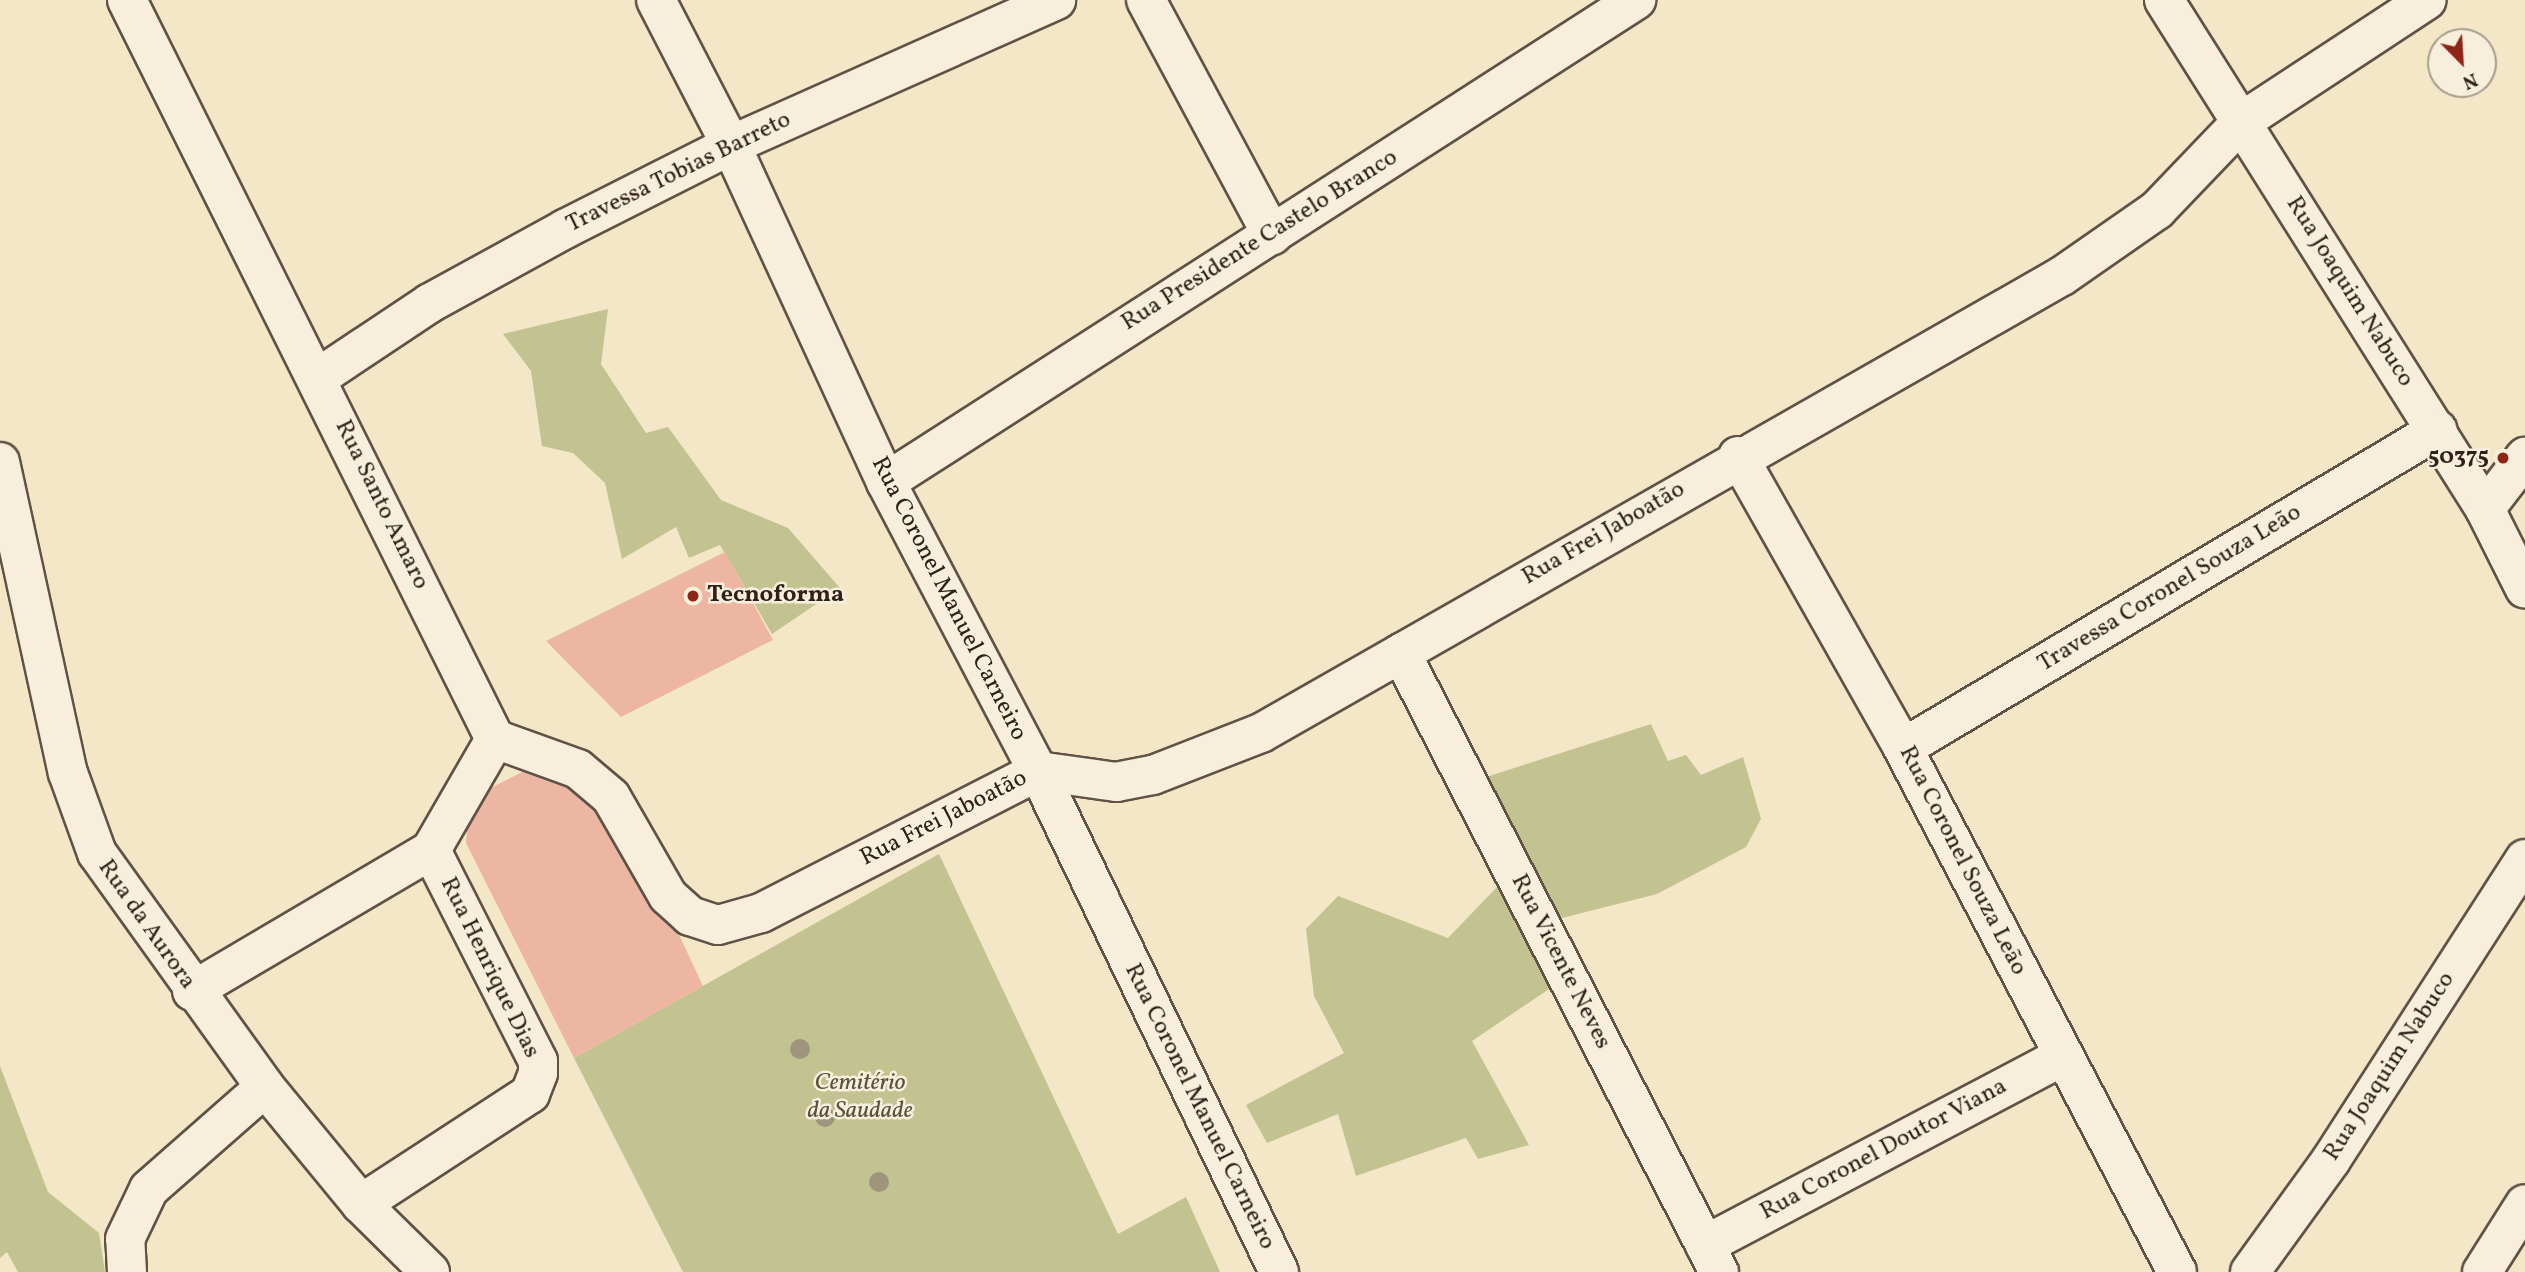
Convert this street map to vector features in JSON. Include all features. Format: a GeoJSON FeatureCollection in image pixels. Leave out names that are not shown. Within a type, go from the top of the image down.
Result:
{"type":"FeatureCollection","features":[{"type":"Feature","properties":{"kind":"street","name":"Rua Santo Amaro"},"geometry":{"type":"LineString","coordinates":[[127,0],[318,377],[495,739]]}},
{"type":"Feature","properties":{"kind":"street","name":"Rua Coronel Manuel Carneiro"},"geometry":{"type":"LineString","coordinates":[[656,0],[731,145],[886,482],[1038,771],[1279,1272]]}},
{"type":"Feature","properties":{"kind":"street","name":"Travessa Tobias Barreto"},"geometry":{"type":"LineString","coordinates":[[318,377],[430,303],[731,145],[1056,0]]}},
{"type":"Feature","properties":{"kind":"street"},"geometry":{"type":"LineString","coordinates":[[1146,0],[1272,235]]}},
{"type":"Feature","properties":{"kind":"street","name":"Rua Joaquim Nabuco"},"geometry":{"type":"LineString","coordinates":[[2164,0],[2486,509],[2525,589]]}},
{"type":"Feature","properties":{"kind":"street","name":"Rua Frei Jaboatão"},"geometry":{"type":"LineString","coordinates":[[495,739],[578,769],[611,797],[668,896],[690,916],[718,925],[761,913],[1038,771],[1116,782],[1153,775],[1261,733],[1738,456],[2062,276],[2158,210],[2241,122],[2427,0]]}},
{"type":"Feature","properties":{"kind":"street","name":"Rua Presidente Castelo Branco"},"geometry":{"type":"LineString","coordinates":[[886,482],[1272,235],[1622,4]]}},
{"type":"Feature","properties":{"kind":"street","name":"Travessa Coronel Souza Leão"},"geometry":{"type":"LineString","coordinates":[[1903,747],[2437,430]]}},
{"type":"Feature","properties":{"kind":"street","name":"Rua Coronel Souza Leão"},"geometry":{"type":"LineString","coordinates":[[1738,456],[1903,747],[2177,1272]]}},
{"type":"Feature","properties":{"kind":"street"},"geometry":{"type":"LineString","coordinates":[[2486,509],[2525,457]]}},
{"type":"Feature","properties":{"kind":"street","name":"Rua da Aurora"},"geometry":{"type":"LineString","coordinates":[[0,462],[31,620],[85,824],[113,882],[265,1087],[361,1204],[429,1272]]}},
{"type":"Feature","properties":{"kind":"street","name":"Rua Vicente Neves"},"geometry":{"type":"LineString","coordinates":[[1401,653],[1712,1258]]}},
{"type":"Feature","properties":{"kind":"street"},"geometry":{"type":"LineString","coordinates":[[192,991],[431,850],[495,739]]}},
{"type":"Feature","properties":{"kind":"street","name":"Rua Henrique Dias"},"geometry":{"type":"LineString","coordinates":[[361,1204],[530,1094],[538,1073],[538,1061],[431,850]]}},
{"type":"Feature","properties":{"kind":"street","name":"Rua Joaquim Nabuco"},"geometry":{"type":"LineString","coordinates":[[2250,1272],[2331,1160],[2525,859]]}},
{"type":"Feature","properties":{"kind":"street","name":"Rua Coronel Doutor Viana"},"geometry":{"type":"LineString","coordinates":[[1712,1258],[2063,1056]]}},
{"type":"Feature","properties":{"kind":"street"},"geometry":{"type":"LineString","coordinates":[[127,1272],[125,1239],[149,1189],[265,1087]]}},
{"type":"Feature","properties":{"kind":"street"},"geometry":{"type":"LineString","coordinates":[[2482,1272],[2525,1204]]}},
{"type":"Feature","properties":{"kind":"green space"},"geometry":{"type":"Polygon","coordinates":[[[608,309],[601,364],[646,433],[668,427],[721,500],[788,528],[840,588],[772,634],[720,545],[689,558],[676,527],[622,559],[605,483],[573,453],[542,446],[531,371],[503,334],[608,309]]]}},
{"type":"Feature","properties":{"kind":"green space"},"geometry":{"type":"Polygon","coordinates":[[[1651,724],[1668,761],[1686,755],[1701,775],[1743,757],[1761,819],[1746,847],[1657,894],[1562,918],[1536,888],[1480,779],[1651,724]]]}},
{"type":"Feature","properties":{"kind":"green space","name":"Cemitério da Saudade"},"geometry":{"type":"Polygon","coordinates":[[[939,854],[1118,1234],[1186,1197],[1220,1272],[683,1272],[574,1058],[939,854]]]}},
{"type":"Feature","properties":{"kind":"green space"},"geometry":{"type":"Polygon","coordinates":[[[1498,886],[1555,985],[1472,1041],[1529,1145],[1478,1159],[1466,1138],[1356,1176],[1338,1114],[1267,1143],[1246,1105],[1344,1053],[1314,996],[1306,929],[1338,896],[1448,938],[1498,886]]]}},
{"type":"Feature","properties":{"kind":"green space"},"geometry":{"type":"Polygon","coordinates":[[[0,1066],[48,1192],[99,1233],[105,1272],[18,1272],[7,1252],[0,1258],[0,1066]]]}},
{"type":"Feature","properties":{"kind":"building","name":"Tecnoforma"},"geometry":{"type":"Polygon","coordinates":[[[725,552],[773,640],[621,717],[546,641],[725,552]]]}},
{"type":"Feature","properties":{"kind":"building"},"geometry":{"type":"Polygon","coordinates":[[[530,768],[582,778],[671,918],[703,986],[574,1058],[466,843],[469,799],[530,768]]]}},
{"type":"Feature","properties":{"kind":"place","name":"50375"},"geometry":{"type":"Point","coordinates":[2503,458]}},
{"type":"Feature","properties":{"kind":"place","name":"Tecnoforma"},"geometry":{"type":"Point","coordinates":[693,596]}}]}
